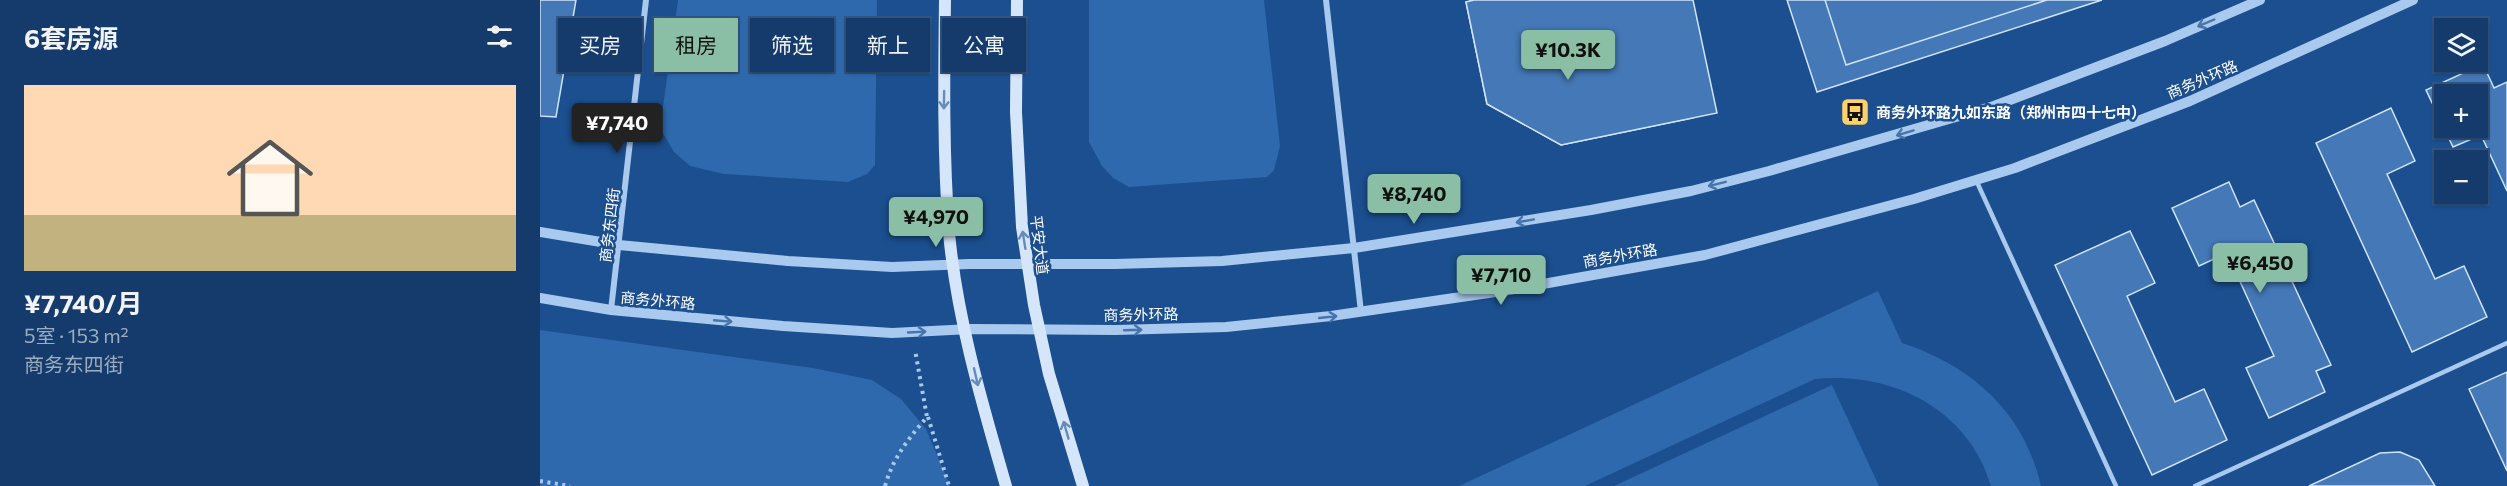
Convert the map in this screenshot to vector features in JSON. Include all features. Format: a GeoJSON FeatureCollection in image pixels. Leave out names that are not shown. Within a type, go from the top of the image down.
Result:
{"type":"FeatureCollection","features":[{"type":"Feature","properties":{"kind":"main road"},"geometry":{"type":"LineString","coordinates":[[945,0],[944,113],[950,234],[965,330],[979,392],[1006,486]]}},
{"type":"Feature","properties":{"kind":"main road","name":"平安大道"},"geometry":{"type":"LineString","coordinates":[[1017,0],[1016,112],[1022,227],[1027,264],[1049,374],[1083,486]]}},
{"type":"Feature","properties":{"kind":"street","name":"商务东四街"},"geometry":{"type":"LineString","coordinates":[[611,310],[646,0]]}},
{"type":"Feature","properties":{"kind":"street"},"geometry":{"type":"LineString","coordinates":[[1326,0],[1361,312]]}},
{"type":"Feature","properties":{"kind":"street"},"geometry":{"type":"LineString","coordinates":[[540,232],[619,245],[892,267],[1222,261],[1354,248],[1591,210],[1690,191],[1816,158],[1994,106],[2165,41],[2260,0]]}},
{"type":"Feature","properties":{"kind":"street","name":"商务外环路"},"geometry":{"type":"LineString","coordinates":[[540,298],[611,310],[783,326],[892,333],[1226,327],[1361,312],[1520,288],[1705,255],[2015,168],[2190,102],[2413,0]]}},
{"type":"Feature","properties":{"kind":"lane"},"geometry":{"type":"LineString","coordinates":[[1976,180],[2116,486]]}},
{"type":"Feature","properties":{"kind":"lane"},"geometry":{"type":"LineString","coordinates":[[2195,486],[2507,343]]}},
{"type":"Feature","properties":{"kind":"path"},"geometry":{"type":"LineString","coordinates":[[912,332],[927,417],[950,486]]}},
{"type":"Feature","properties":{"kind":"path"},"geometry":{"type":"LineString","coordinates":[[885,486],[891,466],[906,441],[927,417]]}},
{"type":"Feature","properties":{"kind":"path"},"geometry":{"type":"LineString","coordinates":[[540,481],[570,486]]}},
{"type":"Feature","properties":{"kind":"shaded area"},"geometry":{"type":"Polygon","coordinates":[[[678,0],[877,0],[877,18],[846,18],[846,72],[876,72],[875,165],[867,174],[848,182],[724,174],[690,166],[674,152],[660,128],[668,72],[738,72],[738,18],[675,18],[678,0]]]}},
{"type":"Feature","properties":{"kind":"shaded area"},"geometry":{"type":"Polygon","coordinates":[[[1089,0],[1264,0],[1280,146],[1274,170],[1267,177],[1129,187],[1113,178],[1102,166],[1089,142],[1089,0]]]}},
{"type":"Feature","properties":{"kind":"shaded area"},"geometry":{"type":"Polygon","coordinates":[[[1878,291],[1902,343],[1951,365],[1972,379],[2008,414],[2033,460],[2041,486],[1991,486],[1980,459],[1964,435],[1945,416],[1923,400],[1898,389],[1871,381],[1843,378],[1815,379],[1585,486],[1459,486],[1878,291]]]}},
{"type":"Feature","properties":{"kind":"shaded area"},"geometry":{"type":"Polygon","coordinates":[[[540,330],[813,368],[872,380],[901,399],[926,429],[950,486],[540,486],[540,330]]]}},
{"type":"Feature","properties":{"kind":"shaded area"},"geometry":{"type":"Polygon","coordinates":[[[1832,385],[1879,486],[1614,486],[1832,385]]]}},
{"type":"Feature","properties":{"kind":"building"},"geometry":{"type":"Polygon","coordinates":[[[540,0],[576,0],[573,18],[558,18],[558,72],[564,72],[556,117],[540,116],[540,0]]]}},
{"type":"Feature","properties":{"kind":"building"},"geometry":{"type":"Polygon","coordinates":[[[1474,0],[1693,0],[1717,113],[1561,145],[1487,104],[1466,2],[1474,0]]]}},
{"type":"Feature","properties":{"kind":"building"},"geometry":{"type":"Polygon","coordinates":[[[1535,0],[1552,81],[1680,54],[1693,118],[1561,145],[1487,104],[1466,2],[1535,0]]]}},
{"type":"Feature","properties":{"kind":"building"},"geometry":{"type":"Polygon","coordinates":[[[1787,0],[2102,0],[1817,92],[1787,0]]]}},
{"type":"Feature","properties":{"kind":"building"},"geometry":{"type":"Polygon","coordinates":[[[1825,0],[2047,0],[1846,65],[1825,0]]]}},
{"type":"Feature","properties":{"kind":"building"},"geometry":{"type":"Polygon","coordinates":[[[2465,72],[2487,72],[2494,88],[2507,82],[2507,191],[2482,138],[2488,138],[2488,84],[2439,84],[2465,72]]]}},
{"type":"Feature","properties":{"kind":"building"},"geometry":{"type":"Polygon","coordinates":[[[2434,86],[2434,107],[2426,90],[2434,86]]]}},
{"type":"Feature","properties":{"kind":"building"},"geometry":{"type":"Polygon","coordinates":[[[2391,108],[2415,161],[2387,174],[2435,279],[2464,266],[2487,317],[2412,352],[2316,143],[2391,108]]]}},
{"type":"Feature","properties":{"kind":"building"},"geometry":{"type":"Polygon","coordinates":[[[2449,138],[2474,138],[2453,147],[2449,138]]]}},
{"type":"Feature","properties":{"kind":"building"},"geometry":{"type":"Polygon","coordinates":[[[2229,182],[2240,207],[2254,200],[2331,365],[2316,371],[2325,392],[2269,418],[2246,368],[2274,356],[2227,253],[2199,266],[2172,208],[2229,182]]]}},
{"type":"Feature","properties":{"kind":"building"},"geometry":{"type":"Polygon","coordinates":[[[2130,231],[2155,283],[2127,296],[2175,402],[2204,389],[2227,440],[2152,475],[2055,265],[2130,231]]]}},
{"type":"Feature","properties":{"kind":"building"},"geometry":{"type":"Polygon","coordinates":[[[2507,372],[2507,471],[2469,389],[2507,372]]]}},
{"type":"Feature","properties":{"kind":"building"},"geometry":{"type":"Polygon","coordinates":[[[2400,452],[2419,460],[2435,486],[2309,486],[2380,453],[2400,452]]]}},
{"type":"Feature","properties":{"kind":"place","name":"商务外环路九如东路（郑州市四十七中）"},"geometry":{"type":"Point","coordinates":[1855,112]}}]}
